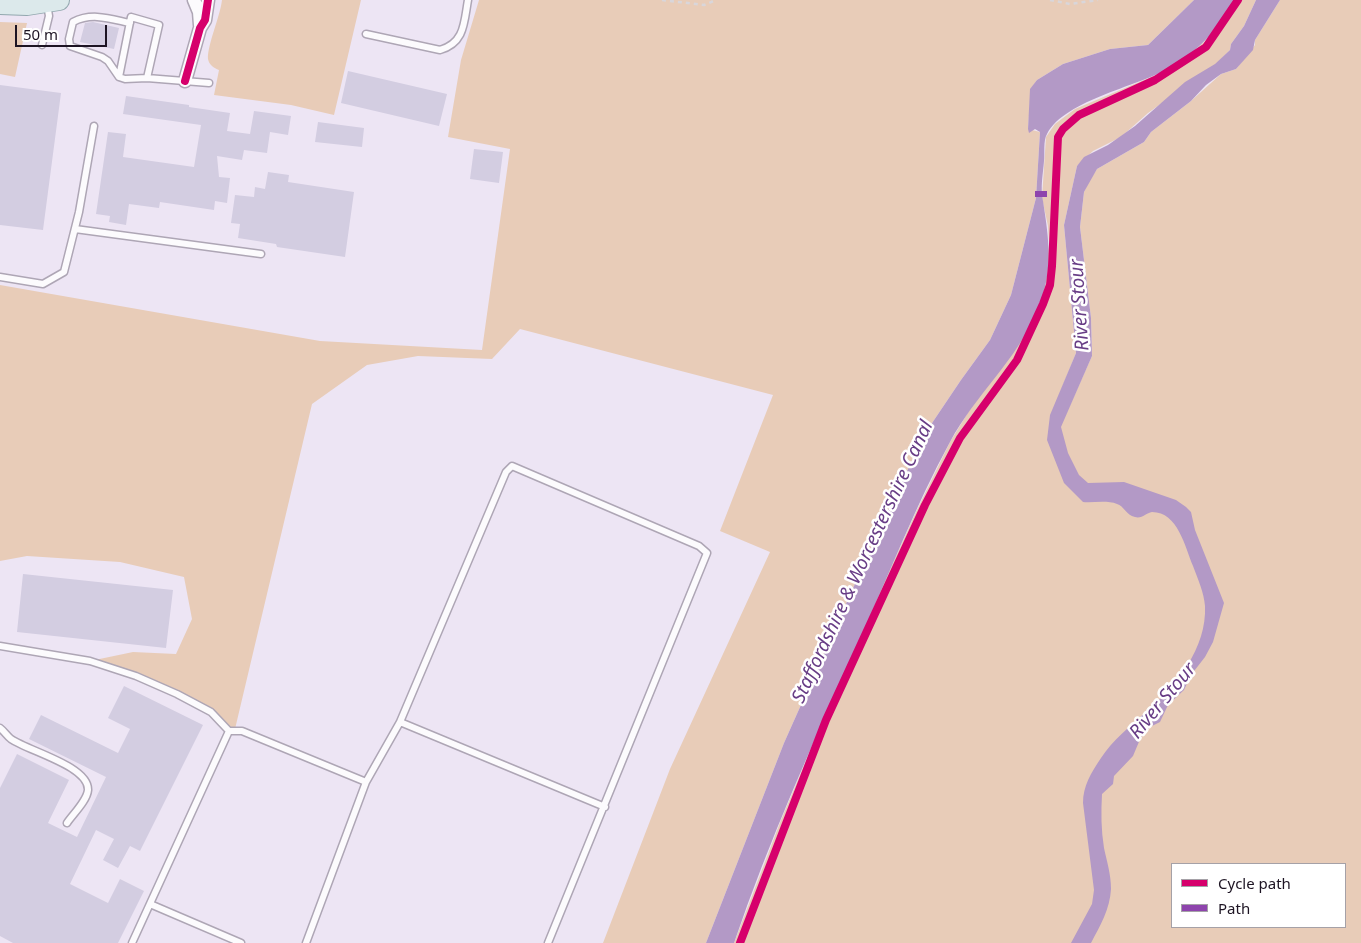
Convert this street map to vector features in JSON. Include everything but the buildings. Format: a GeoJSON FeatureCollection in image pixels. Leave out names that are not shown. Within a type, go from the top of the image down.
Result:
{"type":"FeatureCollection","features":[{"type":"Feature","properties":{"kind":"main road"},"geometry":{"type":"LineString","coordinates":[[0,4],[28,5],[53,1]]}},
{"type":"Feature","properties":{"kind":"street"},"geometry":{"type":"LineString","coordinates":[[194,0],[199,12],[200,28]]}},
{"type":"Feature","properties":{"kind":"street"},"geometry":{"type":"LineString","coordinates":[[184,81],[200,28],[205,20],[208,0]]}},
{"type":"Feature","properties":{"kind":"lane"},"geometry":{"type":"LineString","coordinates":[[366,34],[440,50],[451,47],[458,39],[462,30],[468,0]]}},
{"type":"Feature","properties":{"kind":"lane"},"geometry":{"type":"LineString","coordinates":[[42,45],[53,1]]}},
{"type":"Feature","properties":{"kind":"lane"},"geometry":{"type":"LineString","coordinates":[[119,77],[108,61],[102,57],[74,50],[70,46],[71,28],[73,22],[79,19],[96,16],[130,23]]}},
{"type":"Feature","properties":{"kind":"lane"},"geometry":{"type":"LineString","coordinates":[[119,77],[131,18],[159,25],[147,78]]}},
{"type":"Feature","properties":{"kind":"lane"},"geometry":{"type":"LineString","coordinates":[[119,77],[209,83]]}},
{"type":"Feature","properties":{"kind":"lane"},"geometry":{"type":"LineString","coordinates":[[0,277],[43,284],[64,272],[75,229],[94,126]]}},
{"type":"Feature","properties":{"kind":"lane"},"geometry":{"type":"LineString","coordinates":[[75,229],[261,254]]}},
{"type":"Feature","properties":{"kind":"lane"},"geometry":{"type":"LineString","coordinates":[[306,943],[366,782],[400,722],[506,472],[512,466],[699,546],[707,553],[548,943]]}},
{"type":"Feature","properties":{"kind":"lane"},"geometry":{"type":"LineString","coordinates":[[0,646],[90,661],[136,676],[177,694],[211,712],[229,731],[242,731],[366,782]]}},
{"type":"Feature","properties":{"kind":"lane"},"geometry":{"type":"LineString","coordinates":[[400,722],[604,807]]}},
{"type":"Feature","properties":{"kind":"lane"},"geometry":{"type":"LineString","coordinates":[[1,730],[12,739],[71,768],[85,780],[88,789],[86,796],[67,823]]}},
{"type":"Feature","properties":{"kind":"lane"},"geometry":{"type":"LineString","coordinates":[[132,943],[229,731]]}},
{"type":"Feature","properties":{"kind":"lane"},"geometry":{"type":"LineString","coordinates":[[150,904],[241,943]]}},
{"type":"Feature","properties":{"kind":"path"},"geometry":{"type":"LineString","coordinates":[[662,0],[704,5],[716,0]]}},
{"type":"Feature","properties":{"kind":"path"},"geometry":{"type":"LineString","coordinates":[[1050,0],[1070,4],[1098,0]]}},
{"type":"Feature","properties":{"kind":"shaded area"},"geometry":{"type":"Polygon","coordinates":[[[222,0],[361,0],[334,115],[291,105],[214,95],[219,70],[209,63],[208,53],[222,0]]]}},
{"type":"Feature","properties":{"kind":"shaded area"},"geometry":{"type":"Polygon","coordinates":[[[479,0],[1194,0],[1148,45],[1110,49],[1063,64],[1037,80],[1031,89],[1028,129],[1040,132],[1036,198],[1011,295],[990,340],[926,432],[883,521],[784,743],[706,943],[603,943],[670,769],[770,552],[720,531],[773,395],[520,329],[492,359],[418,356],[367,365],[312,404],[235,729],[229,731],[211,712],[177,694],[90,661],[133,652],[176,654],[192,619],[184,577],[120,562],[27,556],[0,561],[0,285],[320,341],[482,350],[510,149],[448,137],[461,60],[479,0]]]}},
{"type":"Feature","properties":{"kind":"shaded area"},"geometry":{"type":"Polygon","coordinates":[[[1235,0],[1256,0],[1244,26],[1231,44],[1230,50],[1215,65],[1148,113],[1121,137],[1093,151],[1077,166],[1064,225],[1076,353],[1051,415],[1066,414],[1092,356],[1091,318],[1080,227],[1084,192],[1097,169],[1144,142],[1151,132],[1191,101],[1221,74],[1236,69],[1255,45],[1255,40],[1280,0],[1361,0],[1361,943],[734,943],[781,820],[831,701],[915,514],[950,442],[1045,286],[1049,243],[1048,226],[1042,198],[1046,137],[1055,124],[1075,109],[1163,72],[1188,56],[1212,35],[1235,0]]]}},
{"type":"Feature","properties":{"kind":"shaded area"},"geometry":{"type":"Polygon","coordinates":[[[0,22],[27,23],[15,77],[0,74],[0,22]]]}},
{"type":"Feature","properties":{"kind":"water"},"geometry":{"type":"Polygon","coordinates":[[[1194,0],[1235,0],[1209,36],[1175,65],[1161,73],[1105,94],[1070,111],[1056,122],[1047,134],[1042,191],[1049,256],[1046,283],[1037,311],[1029,329],[1018,346],[960,425],[925,491],[793,790],[762,866],[734,943],[706,943],[784,743],[883,521],[926,432],[990,340],[1011,295],[1036,198],[1040,132],[1035,129],[1029,133],[1028,129],[1030,89],[1037,80],[1063,64],[1110,49],[1148,45],[1194,0]]]}},
{"type":"Feature","properties":{"kind":"water","name":"River Stour"},"geometry":{"type":"Polygon","coordinates":[[[1256,0],[1280,0],[1255,40],[1253,50],[1236,69],[1221,74],[1206,85],[1191,101],[1151,132],[1144,142],[1097,169],[1084,192],[1080,227],[1091,318],[1092,356],[1061,427],[1068,453],[1079,475],[1088,483],[1124,482],[1176,500],[1186,507],[1191,512],[1195,530],[1224,603],[1213,642],[1205,657],[1191,675],[1184,690],[1168,705],[1160,722],[1150,727],[1141,737],[1133,756],[1114,776],[1113,784],[1102,794],[1102,834],[1111,889],[1109,903],[1091,943],[1071,943],[1092,904],[1094,890],[1083,803],[1086,785],[1094,769],[1111,745],[1157,702],[1188,665],[1201,637],[1205,606],[1197,576],[1174,524],[1161,514],[1152,512],[1142,517],[1137,517],[1132,516],[1119,505],[1113,503],[1083,502],[1064,483],[1047,440],[1050,415],[1076,353],[1064,225],[1077,166],[1084,157],[1108,145],[1135,126],[1185,82],[1215,64],[1230,50],[1231,44],[1244,26],[1256,0]]]}},
{"type":"Feature","properties":{"kind":"marked path"},"geometry":{"type":"LineString","coordinates":[[1035,194],[1056,194]]}},
{"type":"Feature","properties":{"kind":"cycle path"},"geometry":{"type":"LineString","coordinates":[[185,81],[200,28],[205,20],[208,0]]}},
{"type":"Feature","properties":{"kind":"cycle path"},"geometry":{"type":"LineString","coordinates":[[740,943],[826,720],[925,505],[960,438],[1017,360],[1043,304],[1050,285],[1052,266],[1058,137],[1063,129],[1079,115],[1155,80],[1206,47],[1238,0]]}},
{"type":"Feature","properties":{"kind":"water label","name":"Staffordshire & Worcestershire Canal"},"geometry":{"type":"Point","coordinates":[863,562]}}]}
